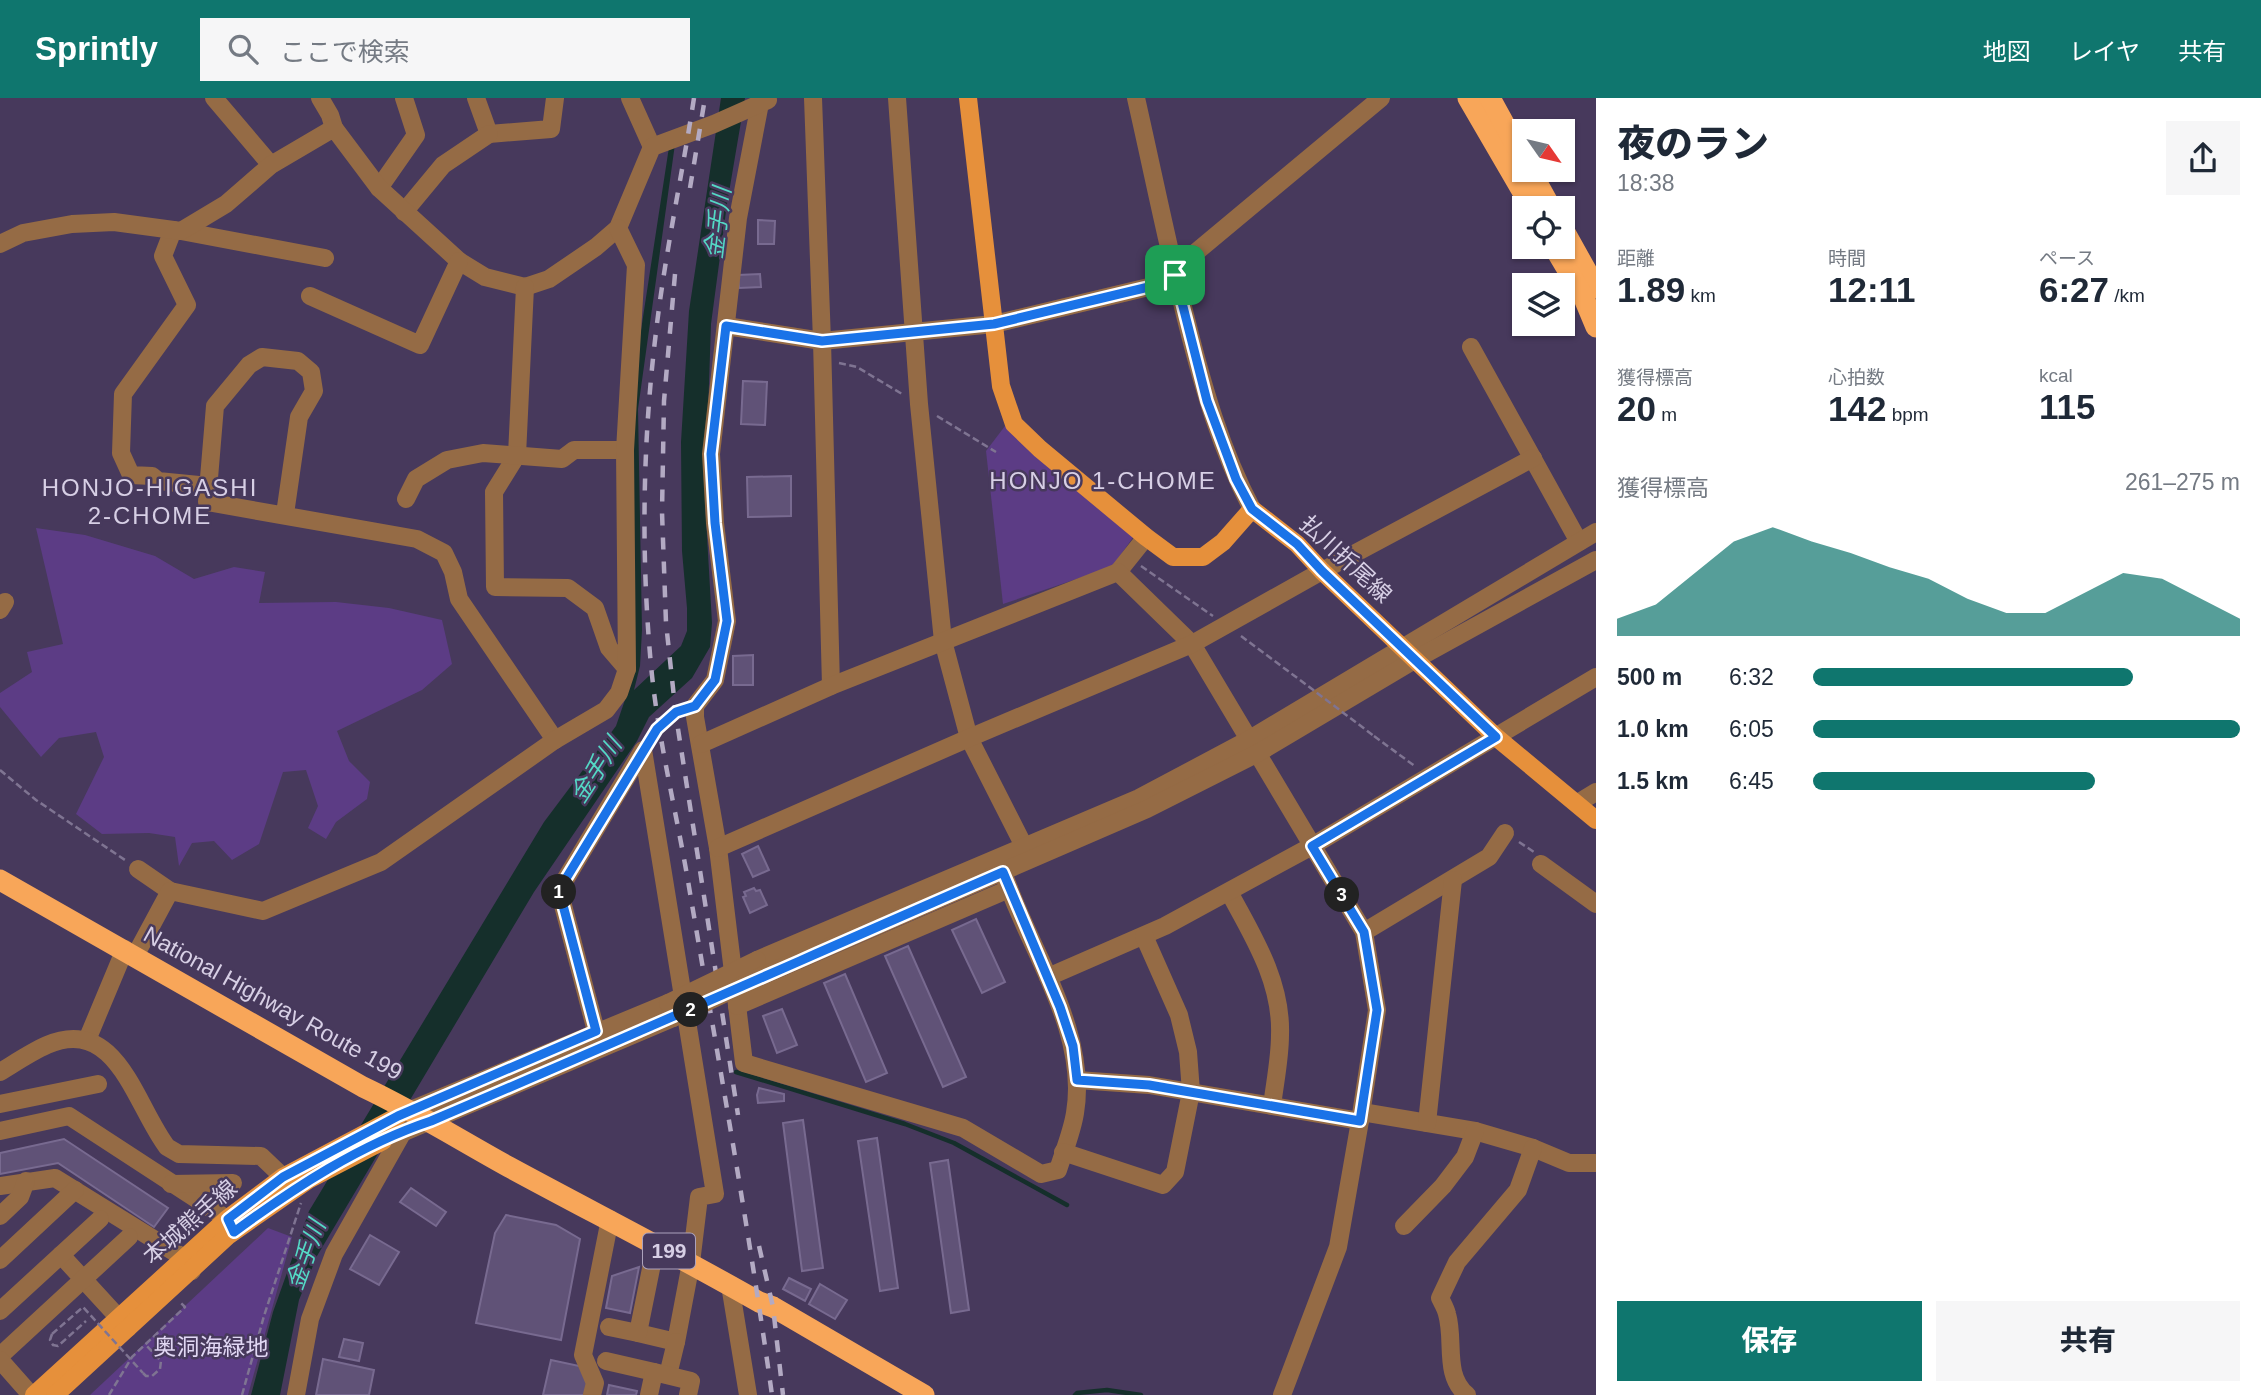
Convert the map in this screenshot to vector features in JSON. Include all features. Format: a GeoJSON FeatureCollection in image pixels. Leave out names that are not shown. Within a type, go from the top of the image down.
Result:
{"type":"FeatureCollection","features":[{"type":"Feature","properties":{"kind":"highway"},"geometry":{"type":"LineString","coordinates":[[1468,98],[1525,196]]}},
{"type":"Feature","properties":{"kind":"highway"},"geometry":{"type":"LineString","coordinates":[[1490,98],[1512,138]]}},
{"type":"Feature","properties":{"kind":"highway"},"geometry":{"type":"LineString","coordinates":[[1575,250],[1596,288]]}},
{"type":"Feature","properties":{"kind":"highway"},"geometry":{"type":"LineString","coordinates":[[1561,259],[1583,296],[1596,327]]}},
{"type":"Feature","properties":{"kind":"highway","name":"National Highway Route 199"},"geometry":{"type":"LineString","coordinates":[[0,880],[363,1087],[405,1119],[431,1121],[508,1166],[773,1307],[924,1395]]}},
{"type":"Feature","properties":{"kind":"main road"},"geometry":{"type":"LineString","coordinates":[[968,98],[1001,386],[1014,424],[1040,449],[1173,557],[1203,557],[1223,542],[1252,509]]}},
{"type":"Feature","properties":{"kind":"main road","name":"払川折尾線"},"geometry":{"type":"LineString","coordinates":[[1252,509],[1297,544],[1496,737],[1596,820]]}},
{"type":"Feature","properties":{"kind":"main road","name":"本城熊手線"},"geometry":{"type":"LineString","coordinates":[[231,1225],[317,1170],[405,1119]]}},
{"type":"Feature","properties":{"kind":"main road","name":"本城熊手線"},"geometry":{"type":"LineString","coordinates":[[33,1395],[123,1323],[283,1177],[317,1170],[383,1141]]}},
{"type":"Feature","properties":{"kind":"main road","name":"本城熊手線"},"geometry":{"type":"LineString","coordinates":[[55,1395],[123,1323],[170,1290],[188,1264]]}},
{"type":"Feature","properties":{"kind":"street"},"geometry":{"type":"LineString","coordinates":[[214,98],[271,165]]}},
{"type":"Feature","properties":{"kind":"street"},"geometry":{"type":"LineString","coordinates":[[320,98],[334,128],[379,188],[404,212],[459,261],[485,277],[525,287],[549,279],[596,247],[618,228],[652,147],[689,131],[714,124],[759,103]]}},
{"type":"Feature","properties":{"kind":"street"},"geometry":{"type":"LineString","coordinates":[[379,188],[416,135],[404,98]]}},
{"type":"Feature","properties":{"kind":"street"},"geometry":{"type":"LineString","coordinates":[[476,98],[489,134]]}},
{"type":"Feature","properties":{"kind":"street"},"geometry":{"type":"LineString","coordinates":[[404,212],[443,164],[489,134],[551,129],[555,98]]}},
{"type":"Feature","properties":{"kind":"street"},"geometry":{"type":"LineString","coordinates":[[631,98],[652,147]]}},
{"type":"Feature","properties":{"kind":"street"},"geometry":{"type":"LineString","coordinates":[[813,98],[831,686]]}},
{"type":"Feature","properties":{"kind":"street"},"geometry":{"type":"LineString","coordinates":[[897,98],[914,331],[943,641],[969,738],[1027,853]]}},
{"type":"Feature","properties":{"kind":"street"},"geometry":{"type":"LineString","coordinates":[[1136,98],[1175,275],[1207,401],[1236,479],[1252,509]]}},
{"type":"Feature","properties":{"kind":"street"},"geometry":{"type":"LineString","coordinates":[[726,326],[822,341],[994,324],[1157,285],[1175,275],[1183,263],[1381,98]]}},
{"type":"Feature","properties":{"kind":"street"},"geometry":{"type":"LineString","coordinates":[[759,103],[738,218],[711,454],[715,523],[727,621],[715,680],[695,706],[718,848],[744,1062],[963,1128],[1041,1174],[1058,1170],[1075,1113],[1077,1080],[1073,1046],[1048,977],[1006,880]]}},
{"type":"Feature","properties":{"kind":"street"},"geometry":{"type":"LineString","coordinates":[[209,486],[158,481],[152,476],[131,475],[121,453],[123,394],[187,305],[163,256],[177,230],[226,204],[271,165],[334,128]]}},
{"type":"Feature","properties":{"kind":"street"},"geometry":{"type":"LineString","coordinates":[[0,244],[23,233],[72,224],[114,222],[177,230],[325,258]]}},
{"type":"Feature","properties":{"kind":"street"},"geometry":{"type":"LineString","coordinates":[[138,869],[170,891],[263,911],[381,862],[555,740],[606,710],[618,693],[627,669],[625,450],[636,265],[618,228]]}},
{"type":"Feature","properties":{"kind":"street"},"geometry":{"type":"LineString","coordinates":[[311,296],[421,345],[459,261]]}},
{"type":"Feature","properties":{"kind":"street"},"geometry":{"type":"LineString","coordinates":[[525,287],[514,460],[494,492],[495,587],[568,588],[596,608],[609,648],[627,669]]}},
{"type":"Feature","properties":{"kind":"street"},"geometry":{"type":"LineString","coordinates":[[1471,347],[1579,542]]}},
{"type":"Feature","properties":{"kind":"street"},"geometry":{"type":"LineString","coordinates":[[285,514],[299,417],[314,391],[311,372],[298,361],[262,357],[249,365],[215,406],[207,502],[417,539],[444,553],[453,572],[458,599],[555,740]]}},
{"type":"Feature","properties":{"kind":"street"},"geometry":{"type":"LineString","coordinates":[[406,499],[416,479],[447,460],[483,453],[514,460],[562,459],[574,450],[625,450]]}},
{"type":"Feature","properties":{"kind":"street"},"geometry":{"type":"LineString","coordinates":[[718,848],[1192,644],[1533,457]]}},
{"type":"Feature","properties":{"kind":"street"},"geometry":{"type":"LineString","coordinates":[[431,1121],[761,968],[1027,853],[1147,808],[1410,654],[1596,532]]}},
{"type":"Feature","properties":{"kind":"street"},"geometry":{"type":"LineString","coordinates":[[701,744],[831,686],[1118,572],[1146,537]]}},
{"type":"Feature","properties":{"kind":"street"},"geometry":{"type":"LineString","coordinates":[[1410,654],[1595,564]]}},
{"type":"Feature","properties":{"kind":"street"},"geometry":{"type":"LineString","coordinates":[[1118,572],[1192,644],[1364,932],[1377,1010],[1338,1247],[1282,1395]]}},
{"type":"Feature","properties":{"kind":"street"},"geometry":{"type":"LineString","coordinates":[[1048,977],[1143,936],[1229,892],[1430,778],[1596,677]]}},
{"type":"Feature","properties":{"kind":"street"},"geometry":{"type":"LineString","coordinates":[[596,1031],[559,890],[643,750]]}},
{"type":"Feature","properties":{"kind":"street"},"geometry":{"type":"LineString","coordinates":[[643,750],[715,1194],[699,1198],[691,1264],[676,1342],[649,1395]]}},
{"type":"Feature","properties":{"kind":"street"},"geometry":{"type":"LineString","coordinates":[[1578,803],[1596,792]]}},
{"type":"Feature","properties":{"kind":"street"},"geometry":{"type":"LineString","coordinates":[[1364,932],[1489,858],[1505,833]]}},
{"type":"Feature","properties":{"kind":"street"},"geometry":{"type":"LineString","coordinates":[[737,1006],[1006,880],[1027,853]]}},
{"type":"Feature","properties":{"kind":"street"},"geometry":{"type":"LineString","coordinates":[[1541,864],[1596,904]]}},
{"type":"Feature","properties":{"kind":"street"},"geometry":{"type":"LineString","coordinates":[[761,968],[1006,880]]}},
{"type":"Feature","properties":{"kind":"street"},"geometry":{"type":"LineString","coordinates":[[1427,1123],[1453,880]]}},
{"type":"Feature","properties":{"kind":"street"},"geometry":{"type":"LineString","coordinates":[[87,1040],[130,953],[170,891]]}},
{"type":"Feature","properties":{"kind":"street"},"geometry":{"type":"LineString","coordinates":[[1229,892],[1265,959],[1277,999],[1281,1033],[1272,1105]]}},
{"type":"Feature","properties":{"kind":"street"},"geometry":{"type":"LineString","coordinates":[[1063,1152],[1163,1185],[1175,1172],[1191,1092],[1188,1052],[1179,1015],[1143,936]]}},
{"type":"Feature","properties":{"kind":"street"},"geometry":{"type":"LineString","coordinates":[[383,1141],[405,1119],[596,1031],[671,1010]]}},
{"type":"Feature","properties":{"kind":"street"},"geometry":{"type":"LineString","coordinates":[[0,1072],[46,1045],[74,1038],[87,1040],[102,1046],[115,1060],[167,1147],[179,1154],[261,1156],[283,1177]]}},
{"type":"Feature","properties":{"kind":"street"},"geometry":{"type":"LineString","coordinates":[[1077,1080],[1149,1085],[1272,1105],[1427,1123],[1475,1131],[1533,1148],[1569,1163],[1596,1163]]}},
{"type":"Feature","properties":{"kind":"street"},"geometry":{"type":"LineString","coordinates":[[0,1104],[97,1084]]}},
{"type":"Feature","properties":{"kind":"street"},"geometry":{"type":"LineString","coordinates":[[0,1131],[69,1116],[231,1225]]}},
{"type":"Feature","properties":{"kind":"street"},"geometry":{"type":"LineString","coordinates":[[296,1395],[310,1319],[334,1254],[405,1119]]}},
{"type":"Feature","properties":{"kind":"street"},"geometry":{"type":"LineString","coordinates":[[1404,1226],[1443,1186],[1465,1157],[1475,1131]]}},
{"type":"Feature","properties":{"kind":"street"},"geometry":{"type":"LineString","coordinates":[[1467,1395],[1459,1388],[1452,1368],[1448,1316],[1440,1298],[1457,1262],[1518,1190],[1533,1148]]}},
{"type":"Feature","properties":{"kind":"street"},"geometry":{"type":"LineString","coordinates":[[0,1186],[55,1178],[188,1264]]}},
{"type":"Feature","properties":{"kind":"street"},"geometry":{"type":"LineString","coordinates":[[0,1216],[20,1197],[26,1181]]}},
{"type":"Feature","properties":{"kind":"street"},"geometry":{"type":"LineString","coordinates":[[171,1184],[233,1183]]}},
{"type":"Feature","properties":{"kind":"street"},"geometry":{"type":"LineString","coordinates":[[0,1260],[75,1189]]}},
{"type":"Feature","properties":{"kind":"street"},"geometry":{"type":"LineString","coordinates":[[0,1311],[100,1219]]}},
{"type":"Feature","properties":{"kind":"street"},"geometry":{"type":"LineString","coordinates":[[592,1395],[595,1383],[583,1355],[610,1219]]}},
{"type":"Feature","properties":{"kind":"street"},"geometry":{"type":"LineString","coordinates":[[33,1395],[0,1361],[130,1237]]}},
{"type":"Feature","properties":{"kind":"street"},"geometry":{"type":"LineString","coordinates":[[638,1333],[656,1244]]}},
{"type":"Feature","properties":{"kind":"street"},"geometry":{"type":"LineString","coordinates":[[61,1255],[123,1323]]}},
{"type":"Feature","properties":{"kind":"street"},"geometry":{"type":"LineString","coordinates":[[730,1285],[748,1395]]}},
{"type":"Feature","properties":{"kind":"street"},"geometry":{"type":"LineString","coordinates":[[609,1327],[676,1342]]}},
{"type":"Feature","properties":{"kind":"street"},"geometry":{"type":"LineString","coordinates":[[606,1362],[691,1381],[688,1395]]}},
{"type":"Feature","properties":{"kind":"path"},"geometry":{"type":"LineString","coordinates":[[1300,680],[1430,778]]}},
{"type":"Feature","properties":{"kind":"path"},"geometry":{"type":"LineString","coordinates":[[643,750],[657,729],[676,712],[695,706]]}},
{"type":"Feature","properties":{"kind":"path"},"geometry":{"type":"LineString","coordinates":[[0,770],[36,800],[138,869]]}},
{"type":"Feature","properties":{"kind":"path"},"geometry":{"type":"LineString","coordinates":[[1505,833],[1536,853],[1541,864]]}},
{"type":"Feature","properties":{"kind":"path"},"geometry":{"type":"LineString","coordinates":[[242,1395],[264,1316],[317,1170]]}},
{"type":"Feature","properties":{"kind":"path"},"geometry":{"type":"LineString","coordinates":[[109,1395],[132,1357],[184,1307],[170,1290]]}},
{"type":"Feature","properties":{"kind":"path"},"geometry":{"type":"LineString","coordinates":[[86,1321],[58,1346],[53,1345],[50,1340],[52,1334],[83,1307],[146,1376],[152,1376],[160,1369],[161,1361],[145,1344]]}},
{"type":"Feature","properties":{"kind":"green space"},"geometry":{"type":"Polygon","coordinates":[[[1005,426],[1134,536],[1112,567],[1003,604],[986,451],[1005,426]]]}},
{"type":"Feature","properties":{"kind":"green space"},"geometry":{"type":"Polygon","coordinates":[[[36,528],[85,535],[155,556],[194,579],[234,567],[265,572],[259,603],[336,602],[389,608],[442,620],[452,664],[422,690],[337,731],[349,761],[370,782],[367,799],[336,822],[326,839],[308,828],[318,806],[306,770],[283,772],[259,844],[232,860],[214,841],[192,843],[179,866],[175,837],[149,833],[102,834],[76,814],[104,757],[96,732],[59,738],[41,757],[0,707],[0,693],[32,672],[27,652],[63,644],[36,528]]]}},
{"type":"Feature","properties":{"kind":"green space","name":"奥洞海緑地"},"geometry":{"type":"Polygon","coordinates":[[[268,1228],[292,1237],[248,1395],[90,1395],[268,1228]]]}},
{"type":"Feature","properties":{"kind":"water","name":"金手川"},"geometry":{"type":"Polygon","coordinates":[[[721,98],[745,98],[711,324],[705,501],[712,623],[710,647],[692,678],[649,717],[637,741],[534,892],[317,1256],[299,1300],[280,1395],[251,1395],[273,1312],[309,1211],[544,822],[616,726],[627,694],[631,419],[636,363],[669,147],[675,144],[638,409],[642,630],[640,666],[634,690],[681,646],[687,631],[682,551],[681,442],[689,311],[721,98]]]}},
{"type":"Feature","properties":{"kind":"building"},"geometry":{"type":"Polygon","coordinates":[[[758,220],[775,221],[774,244],[758,244],[758,220]]]}},
{"type":"Feature","properties":{"kind":"building"},"geometry":{"type":"Polygon","coordinates":[[[760,274],[761,287],[739,288],[738,275],[760,274]]]}},
{"type":"Feature","properties":{"kind":"building"},"geometry":{"type":"Polygon","coordinates":[[[743,381],[767,382],[765,425],[741,424],[743,381]]]}},
{"type":"Feature","properties":{"kind":"building"},"geometry":{"type":"Polygon","coordinates":[[[791,476],[791,516],[748,517],[747,477],[791,476]]]}},
{"type":"Feature","properties":{"kind":"building"},"geometry":{"type":"Polygon","coordinates":[[[753,655],[753,685],[733,685],[733,656],[753,655]]]}},
{"type":"Feature","properties":{"kind":"building"},"geometry":{"type":"Polygon","coordinates":[[[758,846],[769,870],[753,877],[742,854],[758,846]]]}},
{"type":"Feature","properties":{"kind":"building"},"geometry":{"type":"Polygon","coordinates":[[[754,888],[756,891],[760,890],[767,905],[750,913],[743,897],[746,896],[744,892],[754,888]]]}},
{"type":"Feature","properties":{"kind":"building"},"geometry":{"type":"Polygon","coordinates":[[[976,919],[1005,982],[982,993],[952,930],[976,919]]]}},
{"type":"Feature","properties":{"kind":"building"},"geometry":{"type":"Polygon","coordinates":[[[908,946],[966,1077],[943,1087],[885,956],[908,946]]]}},
{"type":"Feature","properties":{"kind":"building"},"geometry":{"type":"Polygon","coordinates":[[[845,974],[887,1073],[866,1082],[824,983],[845,974]]]}},
{"type":"Feature","properties":{"kind":"building"},"geometry":{"type":"Polygon","coordinates":[[[782,1009],[797,1045],[777,1053],[763,1016],[782,1009]]]}},
{"type":"Feature","properties":{"kind":"building"},"geometry":{"type":"Polygon","coordinates":[[[759,1088],[784,1094],[784,1101],[758,1103],[759,1088]]]}},
{"type":"Feature","properties":{"kind":"building"},"geometry":{"type":"Polygon","coordinates":[[[803,1120],[823,1268],[802,1271],[783,1123],[803,1120]]]}},
{"type":"Feature","properties":{"kind":"building"},"geometry":{"type":"Polygon","coordinates":[[[877,1138],[898,1288],[880,1291],[858,1141],[877,1138]]]}},
{"type":"Feature","properties":{"kind":"building"},"geometry":{"type":"Polygon","coordinates":[[[64,1139],[168,1208],[154,1227],[58,1163],[0,1174],[0,1153],[64,1139]]]}},
{"type":"Feature","properties":{"kind":"building"},"geometry":{"type":"Polygon","coordinates":[[[948,1160],[969,1310],[951,1313],[930,1163],[948,1160]]]}},
{"type":"Feature","properties":{"kind":"building"},"geometry":{"type":"Polygon","coordinates":[[[411,1188],[446,1212],[436,1226],[400,1202],[411,1188]]]}},
{"type":"Feature","properties":{"kind":"building"},"geometry":{"type":"Polygon","coordinates":[[[506,1215],[556,1225],[580,1239],[561,1340],[476,1323],[495,1233],[506,1215]]]}},
{"type":"Feature","properties":{"kind":"building"},"geometry":{"type":"Polygon","coordinates":[[[370,1235],[399,1252],[379,1285],[350,1269],[370,1235]]]}},
{"type":"Feature","properties":{"kind":"building"},"geometry":{"type":"Polygon","coordinates":[[[639,1267],[630,1313],[606,1308],[612,1276],[639,1267]]]}},
{"type":"Feature","properties":{"kind":"building"},"geometry":{"type":"Polygon","coordinates":[[[789,1278],[811,1289],[805,1301],[783,1289],[789,1278]]]}},
{"type":"Feature","properties":{"kind":"building"},"geometry":{"type":"Polygon","coordinates":[[[820,1284],[847,1300],[835,1319],[809,1304],[820,1284]]]}},
{"type":"Feature","properties":{"kind":"building"},"geometry":{"type":"Polygon","coordinates":[[[344,1339],[363,1343],[359,1361],[339,1357],[344,1339]]]}},
{"type":"Feature","properties":{"kind":"building"},"geometry":{"type":"Polygon","coordinates":[[[323,1359],[374,1370],[369,1395],[316,1395],[323,1359]]]}},
{"type":"Feature","properties":{"kind":"building"},"geometry":{"type":"Polygon","coordinates":[[[551,1360],[584,1367],[588,1382],[585,1395],[543,1395],[551,1360]]]}},
{"type":"Feature","properties":{"kind":"building"},"geometry":{"type":"Polygon","coordinates":[[[609,1385],[637,1391],[636,1395],[607,1395],[609,1385]]]}},
{"type":"Feature","properties":{"kind":"waterway"},"geometry":{"type":"LineString","coordinates":[[736,1072],[905,1124],[954,1143],[1067,1205]]}},
{"type":"Feature","properties":{"kind":"waterway"},"geometry":{"type":"LineString","coordinates":[[1075,1395],[1107,1390],[1141,1395]]}},
{"type":"Feature","properties":{"kind":"railway"},"geometry":{"type":"LineString","coordinates":[[694,98],[664,274],[648,412],[645,493],[647,614],[666,768],[732,1138],[772,1395]]}},
{"type":"Feature","properties":{"kind":"railway"},"geometry":{"type":"LineString","coordinates":[[690,188],[705,98]]}},
{"type":"Feature","properties":{"kind":"railway"},"geometry":{"type":"LineString","coordinates":[[675,274],[664,401],[662,512],[666,623],[676,716],[738,1115]]}},
{"type":"Feature","properties":{"kind":"railway"},"geometry":{"type":"LineString","coordinates":[[759,1246],[773,1307],[783,1395]]}},
{"type":"Feature","properties":{"kind":"district","name":"HONJO 1-CHOME"},"geometry":{"type":"Point","coordinates":[1103,481]}},
{"type":"Feature","properties":{"kind":"district","name":"HONJO-HIGASHI 2-CHOME"},"geometry":{"type":"Point","coordinates":[150,502]}},
{"type":"Feature","properties":{"kind":"route"},"geometry":{"type":"LineString","coordinates":[[1175,275],[1207,401],[1236,479],[1252,509],[1297,544],[1496,737],[1312,846],[1364,932],[1377,1010],[1360,1121],[1149,1085],[1077,1080],[1073,1046],[1060,1007],[1003,872],[764,975],[673,1018],[404,1130],[308,1180],[234,1232],[228,1219],[283,1177],[398,1116],[596,1031],[559,890],[657,729],[676,712],[695,706],[715,680],[727,621],[715,523],[711,454],[726,326],[822,341],[994,324],[1157,285],[1175,275]]}}]}
